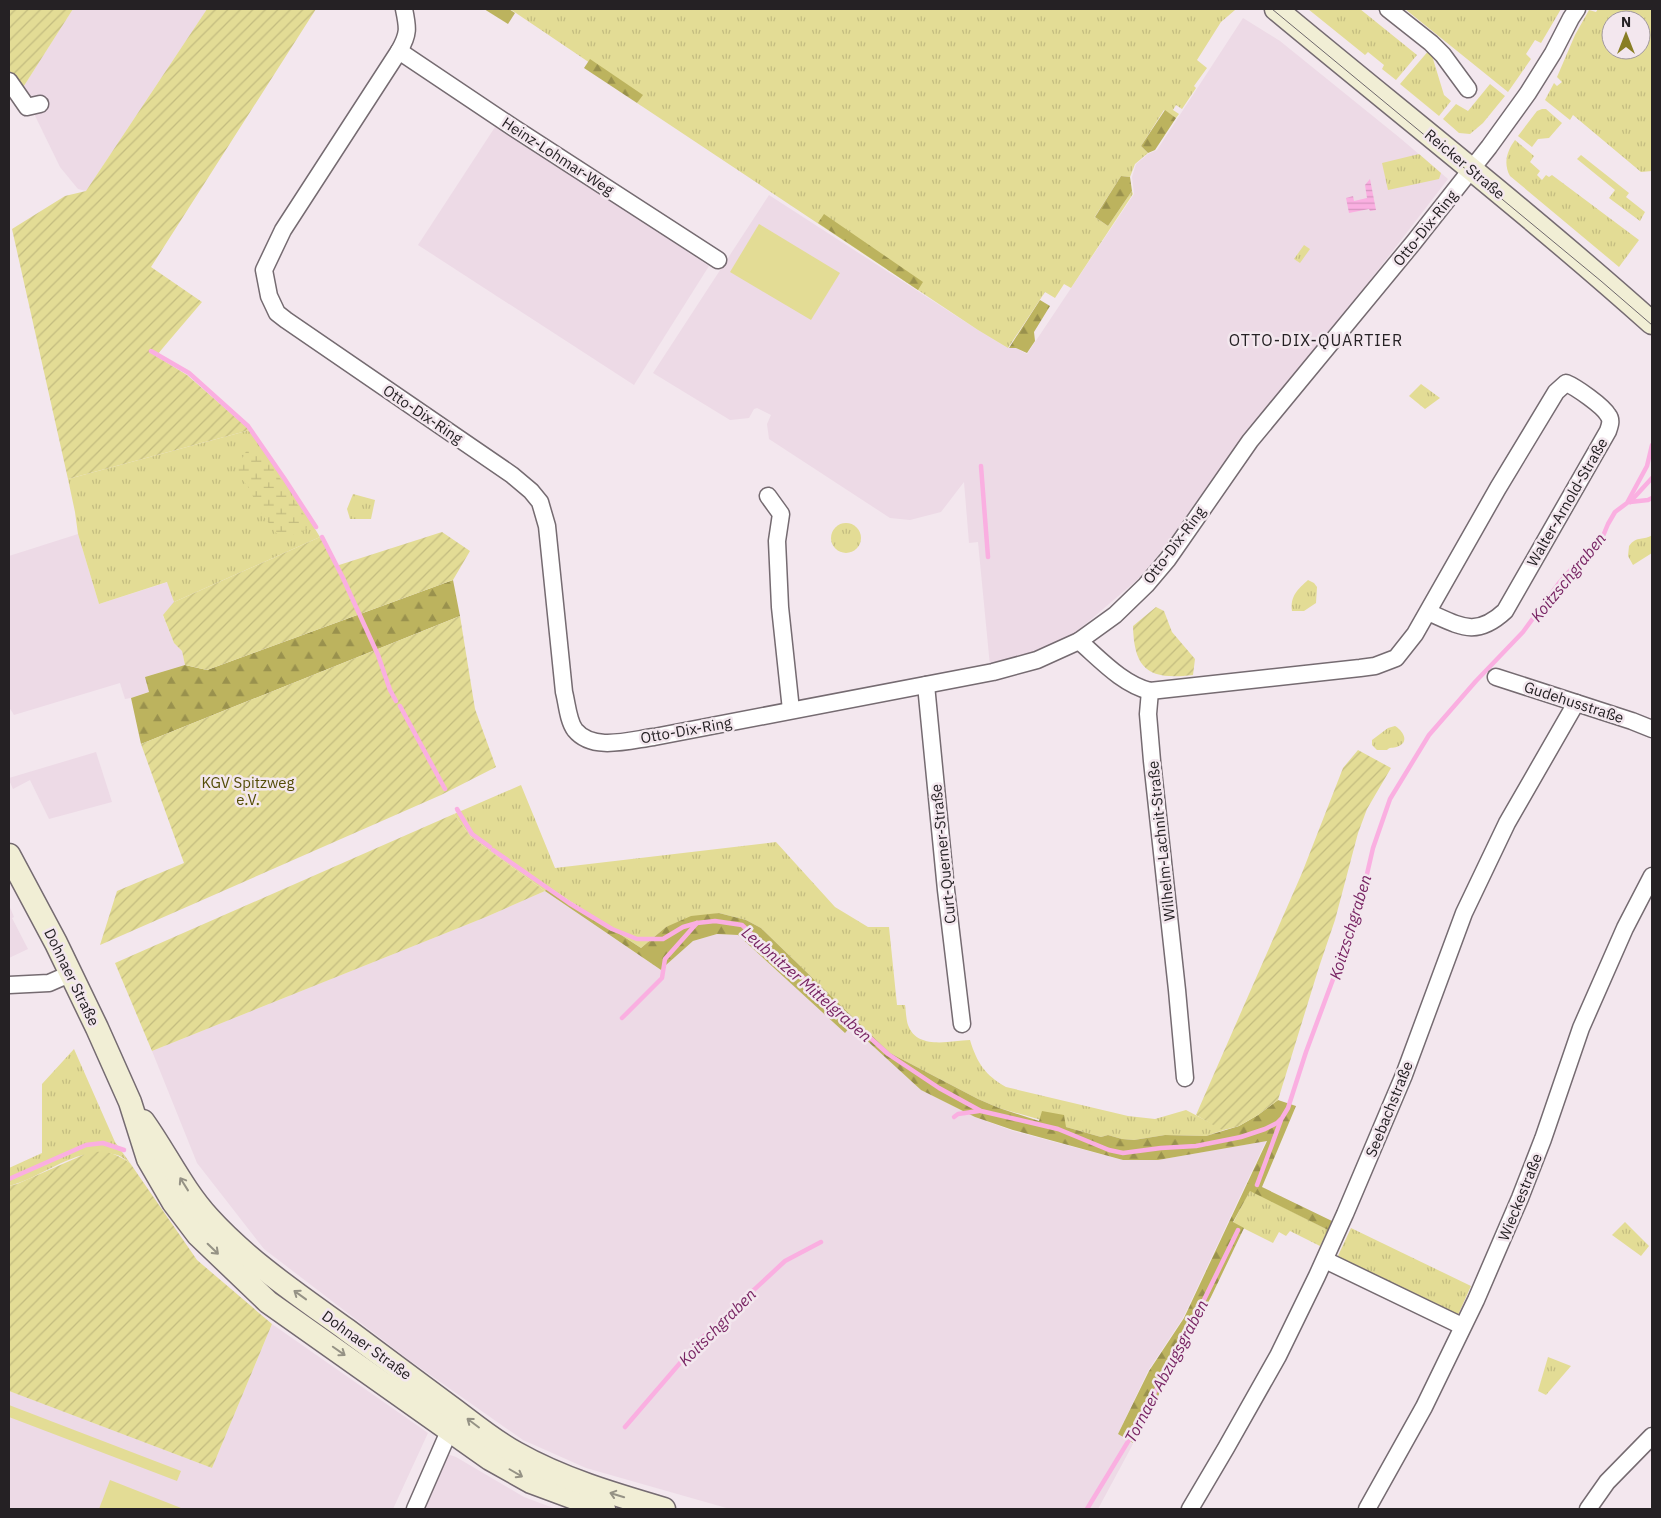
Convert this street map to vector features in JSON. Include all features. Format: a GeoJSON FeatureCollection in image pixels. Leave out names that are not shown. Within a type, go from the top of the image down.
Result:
{"type":"FeatureCollection","features":[{"type":"Feature","properties":{"kind":"main road","name":"Reicker Straße"},"geometry":{"type":"LineString","coordinates":[[1276,9],[1472,170],[1652,322]]}},
{"type":"Feature","properties":{"kind":"main road","name":"Dohnaer Straße"},"geometry":{"type":"LineString","coordinates":[[9,854],[72,973],[130,1102],[148,1159],[173,1202],[198,1235],[268,1302],[490,1459],[531,1482],[604,1509]]}},
{"type":"Feature","properties":{"kind":"main road","name":"Dohnaer Straße"},"geometry":{"type":"LineString","coordinates":[[130,1102],[160,1145],[190,1194],[208,1217],[229,1239],[280,1280],[480,1429],[514,1452],[566,1478],[608,1493],[664,1509]]}},
{"type":"Feature","properties":{"kind":"street","name":"Otto-Dix-Ring"},"geometry":{"type":"LineString","coordinates":[[404,9],[408,28],[406,39],[283,230],[269,256],[264,270],[269,296],[277,313],[310,338],[512,475],[531,491],[540,502],[548,532],[564,692],[575,730],[586,739],[598,743],[613,743],[654,737],[987,674],[1037,660],[1079,641],[1116,615],[1146,585],[1168,559],[1250,441],[1472,170],[1528,93],[1577,9]]}},
{"type":"Feature","properties":{"kind":"street"},"geometry":{"type":"LineString","coordinates":[[1388,9],[1437,49],[1468,89]]}},
{"type":"Feature","properties":{"kind":"street","name":"Heinz-Lohmar-Weg"},"geometry":{"type":"LineString","coordinates":[[399,51],[718,260]]}},
{"type":"Feature","properties":{"kind":"street"},"geometry":{"type":"LineString","coordinates":[[9,81],[27,107],[40,104]]}},
{"type":"Feature","properties":{"kind":"street","name":"Walter-Arnold-Straße"},"geometry":{"type":"LineString","coordinates":[[1150,691],[1375,666],[1396,658],[1415,634],[1498,488],[1556,392],[1566,383],[1575,386],[1608,414],[1611,422],[1505,611],[1495,620],[1482,626],[1462,627],[1428,612]]}},
{"type":"Feature","properties":{"kind":"street"},"geometry":{"type":"LineString","coordinates":[[768,496],[781,514],[777,541],[780,597],[791,710]]}},
{"type":"Feature","properties":{"kind":"street"},"geometry":{"type":"LineString","coordinates":[[1079,641],[1125,680],[1139,688],[1150,691]]}},
{"type":"Feature","properties":{"kind":"street","name":"Gudehusstraße"},"geometry":{"type":"LineString","coordinates":[[1496,677],[1652,729]]}},
{"type":"Feature","properties":{"kind":"street","name":"Curt-Querner-Straße"},"geometry":{"type":"LineString","coordinates":[[926,685],[946,890],[962,1024]]}},
{"type":"Feature","properties":{"kind":"street","name":"Wilhelm-Lachnit-Straße"},"geometry":{"type":"LineString","coordinates":[[1150,691],[1148,714],[1152,761],[1185,1078]]}},
{"type":"Feature","properties":{"kind":"street","name":"Seebachstraße"},"geometry":{"type":"LineString","coordinates":[[1190,1509],[1278,1356],[1325,1260],[1404,1075],[1464,914],[1507,823],[1576,703]]}},
{"type":"Feature","properties":{"kind":"street","name":"Wieckestraße"},"geometry":{"type":"LineString","coordinates":[[1367,1509],[1424,1407],[1476,1300],[1543,1139],[1581,1028],[1625,928],[1652,876]]}},
{"type":"Feature","properties":{"kind":"street"},"geometry":{"type":"LineString","coordinates":[[9,985],[49,983],[72,973]]}},
{"type":"Feature","properties":{"kind":"street"},"geometry":{"type":"LineString","coordinates":[[1325,1260],[1462,1326]]}},
{"type":"Feature","properties":{"kind":"street"},"geometry":{"type":"LineString","coordinates":[[415,1509],[450,1429]]}},
{"type":"Feature","properties":{"kind":"street"},"geometry":{"type":"LineString","coordinates":[[1588,1509],[1607,1482],[1652,1436]]}},
{"type":"Feature","properties":{"kind":"shaded area"},"geometry":{"type":"Polygon","coordinates":[[[73,9],[207,9],[86,191],[78,189],[60,167],[22,89],[73,9]]]}},
{"type":"Feature","properties":{"kind":"shaded area"},"geometry":{"type":"Polygon","coordinates":[[[1243,18],[1280,41],[1448,179],[1161,552],[1137,580],[1068,639],[1034,655],[990,666],[978,542],[969,543],[964,482],[941,512],[910,520],[890,518],[769,439],[767,424],[771,415],[757,408],[754,409],[749,418],[730,420],[653,373],[769,195],[978,330],[1008,348],[1016,348],[1027,354],[1134,194],[1132,177],[1136,164],[1148,154],[1157,150],[1243,18]]]}},
{"type":"Feature","properties":{"kind":"shaded area"},"geometry":{"type":"Polygon","coordinates":[[[497,124],[709,266],[634,385],[418,245],[497,124]]]}},
{"type":"Feature","properties":{"kind":"shaded area"},"geometry":{"type":"Polygon","coordinates":[[[1370,179],[1376,210],[1370,211],[1369,209],[1349,213],[1346,198],[1353,196],[1354,201],[1367,198],[1365,185],[1370,179]]]}},
{"type":"Feature","properties":{"kind":"shaded area"},"geometry":{"type":"Polygon","coordinates":[[[78,534],[99,604],[168,582],[174,602],[163,616],[174,643],[182,651],[185,665],[145,677],[149,692],[131,698],[125,699],[120,683],[14,715],[9,707],[9,556],[78,534]]]}},
{"type":"Feature","properties":{"kind":"shaded area"},"geometry":{"type":"Polygon","coordinates":[[[96,752],[112,802],[49,819],[30,780],[13,789],[9,780],[9,778],[96,752]]]}},
{"type":"Feature","properties":{"kind":"shaded area"},"geometry":{"type":"Polygon","coordinates":[[[545,891],[664,972],[666,965],[693,941],[717,934],[738,935],[845,1032],[851,1026],[921,1090],[975,1117],[1013,1131],[1123,1160],[1158,1160],[1266,1141],[1183,1318],[1148,1371],[1118,1434],[1133,1444],[1098,1509],[730,1509],[586,1468],[523,1440],[409,1360],[264,1249],[197,1163],[152,1051],[486,917],[545,891]]]}},
{"type":"Feature","properties":{"kind":"shaded area"},"geometry":{"type":"Polygon","coordinates":[[[9,905],[14,917],[12,918],[28,949],[9,958],[9,905]]]}},
{"type":"Feature","properties":{"kind":"shaded area"},"geometry":{"type":"Polygon","coordinates":[[[272,1324],[428,1433],[393,1509],[9,1509],[9,1391],[212,1468],[272,1324]]]}},
{"type":"Feature","properties":{"kind":"shaded area"},"geometry":{"type":"Polygon","coordinates":[[[444,1453],[456,1457],[524,1497],[556,1509],[415,1509],[444,1453]]]}},
{"type":"Feature","properties":{"kind":"green space"},"geometry":{"type":"Polygon","coordinates":[[[9,9],[73,9],[22,89],[9,70],[9,9]]]}},
{"type":"Feature","properties":{"kind":"green space"},"geometry":{"type":"Polygon","coordinates":[[[207,9],[316,9],[151,267],[202,302],[156,356],[187,375],[250,430],[68,479],[12,229],[65,196],[86,191],[207,9]]]}},
{"type":"Feature","properties":{"kind":"green space"},"geometry":{"type":"Polygon","coordinates":[[[484,9],[509,9],[515,13],[508,24],[484,9]]]}},
{"type":"Feature","properties":{"kind":"green space"},"geometry":{"type":"Polygon","coordinates":[[[510,9],[1235,10],[1221,22],[1197,60],[1207,68],[1194,86],[1196,88],[1182,109],[1176,105],[1173,110],[1179,114],[1176,118],[1164,110],[1141,146],[1148,153],[1135,164],[1130,177],[1121,176],[1094,218],[1108,226],[1132,191],[1133,194],[1071,288],[1064,284],[1055,298],[1045,292],[1008,348],[978,330],[637,103],[593,65],[510,9]]]}},
{"type":"Feature","properties":{"kind":"green space"},"geometry":{"type":"Polygon","coordinates":[[[1308,9],[1360,9],[1417,55],[1396,80],[1382,69],[1384,65],[1368,52],[1365,55],[1308,9]]]}},
{"type":"Feature","properties":{"kind":"green space"},"geometry":{"type":"Polygon","coordinates":[[[1405,9],[1561,9],[1541,43],[1535,40],[1526,54],[1531,59],[1508,92],[1405,9]]]}},
{"type":"Feature","properties":{"kind":"green space"},"geometry":{"type":"Polygon","coordinates":[[[1598,9],[1652,9],[1652,171],[1641,172],[1573,115],[1570,120],[1545,100],[1554,83],[1557,86],[1562,82],[1557,77],[1575,35],[1589,10],[1596,12],[1598,9]]]}},
{"type":"Feature","properties":{"kind":"green space"},"geometry":{"type":"Polygon","coordinates":[[[1430,49],[1444,95],[1451,101],[1439,116],[1400,84],[1430,49]]]}},
{"type":"Feature","properties":{"kind":"green space"},"geometry":{"type":"Polygon","coordinates":[[[590,59],[643,95],[637,103],[584,68],[590,59]]]}},
{"type":"Feature","properties":{"kind":"green space"},"geometry":{"type":"Polygon","coordinates":[[[1490,84],[1505,96],[1483,123],[1470,134],[1459,133],[1443,119],[1456,104],[1468,111],[1490,84]]]}},
{"type":"Feature","properties":{"kind":"green space"},"geometry":{"type":"Polygon","coordinates":[[[1546,109],[1562,123],[1549,138],[1538,139],[1532,147],[1518,136],[1537,111],[1546,109]]]}},
{"type":"Feature","properties":{"kind":"green space"},"geometry":{"type":"Polygon","coordinates":[[[1165,110],[1176,118],[1155,150],[1148,153],[1141,146],[1165,110]]]}},
{"type":"Feature","properties":{"kind":"green space"},"geometry":{"type":"Polygon","coordinates":[[[1515,140],[1534,156],[1530,162],[1540,171],[1537,175],[1542,180],[1546,175],[1549,177],[1552,175],[1639,240],[1619,267],[1510,176],[1506,162],[1510,148],[1515,140]]]}},
{"type":"Feature","properties":{"kind":"green space"},"geometry":{"type":"Polygon","coordinates":[[[1419,154],[1441,173],[1439,179],[1388,190],[1382,163],[1419,154]]]}},
{"type":"Feature","properties":{"kind":"green space"},"geometry":{"type":"Polygon","coordinates":[[[1581,155],[1629,193],[1626,197],[1645,212],[1640,221],[1609,198],[1615,190],[1577,159],[1581,155]]]}},
{"type":"Feature","properties":{"kind":"green space"},"geometry":{"type":"Polygon","coordinates":[[[1121,176],[1130,177],[1132,191],[1108,226],[1095,217],[1121,176]]]}},
{"type":"Feature","properties":{"kind":"green space"},"geometry":{"type":"Polygon","coordinates":[[[824,214],[923,282],[918,290],[818,223],[824,214]]]}},
{"type":"Feature","properties":{"kind":"green space"},"geometry":{"type":"Polygon","coordinates":[[[759,224],[840,273],[811,320],[730,272],[759,224]]]}},
{"type":"Feature","properties":{"kind":"green space"},"geometry":{"type":"Polygon","coordinates":[[[1304,245],[1310,249],[1300,263],[1294,259],[1304,245]]]}},
{"type":"Feature","properties":{"kind":"green space"},"geometry":{"type":"Polygon","coordinates":[[[1040,300],[1050,306],[1034,332],[1035,341],[1027,353],[1016,348],[1009,348],[1040,300]]]}},
{"type":"Feature","properties":{"kind":"green space"},"geometry":{"type":"Polygon","coordinates":[[[1421,384],[1440,398],[1425,409],[1409,396],[1421,384]]]}},
{"type":"Feature","properties":{"kind":"green space"},"geometry":{"type":"Polygon","coordinates":[[[250,430],[283,477],[320,537],[174,602],[167,582],[99,604],[78,534],[68,479],[250,430]]]}},
{"type":"Feature","properties":{"kind":"green space"},"geometry":{"type":"Polygon","coordinates":[[[250,444],[264,454],[308,521],[306,530],[292,535],[277,534],[262,514],[247,485],[235,472],[250,444]]]}},
{"type":"Feature","properties":{"kind":"green space"},"geometry":{"type":"Polygon","coordinates":[[[353,494],[375,500],[371,519],[350,519],[347,509],[353,494]]]}},
{"type":"Feature","properties":{"kind":"green space"},"geometry":{"type":"Polygon","coordinates":[[[846,523],[857,527],[861,538],[857,549],[846,553],[835,549],[831,538],[835,527],[846,523]]]}},
{"type":"Feature","properties":{"kind":"green space"},"geometry":{"type":"Polygon","coordinates":[[[442,532],[470,551],[453,580],[207,670],[185,665],[182,651],[174,643],[163,615],[174,602],[320,537],[336,566],[442,532]]]}},
{"type":"Feature","properties":{"kind":"green space"},"geometry":{"type":"Polygon","coordinates":[[[1652,535],[1652,553],[1633,565],[1628,556],[1629,546],[1635,540],[1652,535]]]}},
{"type":"Feature","properties":{"kind":"green space"},"geometry":{"type":"Polygon","coordinates":[[[453,580],[460,616],[141,744],[131,698],[149,692],[145,677],[185,665],[207,670],[453,580]]]}},
{"type":"Feature","properties":{"kind":"green space"},"geometry":{"type":"Polygon","coordinates":[[[1308,580],[1317,587],[1316,603],[1304,611],[1292,611],[1294,597],[1308,580]]]}},
{"type":"Feature","properties":{"kind":"green space"},"geometry":{"type":"Polygon","coordinates":[[[1156,607],[1164,611],[1172,632],[1195,659],[1193,675],[1166,676],[1155,674],[1141,663],[1134,641],[1133,626],[1156,607]]]}},
{"type":"Feature","properties":{"kind":"green space","name":"KGV Spitzweg e.V."},"geometry":{"type":"Polygon","coordinates":[[[460,616],[475,709],[496,767],[441,795],[100,945],[117,891],[184,863],[141,744],[460,616]]]}},
{"type":"Feature","properties":{"kind":"green space"},"geometry":{"type":"Polygon","coordinates":[[[1395,726],[1404,736],[1402,744],[1387,750],[1377,750],[1372,745],[1372,740],[1388,728],[1395,726]]]}},
{"type":"Feature","properties":{"kind":"green space"},"geometry":{"type":"Polygon","coordinates":[[[1358,750],[1391,768],[1367,809],[1358,833],[1335,920],[1278,1100],[1239,1126],[1224,1130],[1220,1129],[1196,1115],[1302,873],[1343,768],[1358,750]]]}},
{"type":"Feature","properties":{"kind":"green space"},"geometry":{"type":"Polygon","coordinates":[[[521,785],[555,868],[776,842],[835,907],[868,927],[889,927],[897,1005],[905,1005],[908,1025],[912,1033],[919,1038],[935,1042],[970,1040],[983,1068],[992,1078],[1006,1087],[1128,1116],[1155,1119],[1186,1110],[1224,1130],[1206,1136],[1165,1135],[1134,1140],[1108,1135],[1101,1137],[999,1108],[978,1099],[890,1053],[761,928],[746,920],[719,913],[666,927],[641,948],[549,887],[545,891],[471,837],[454,814],[521,785]]]}},
{"type":"Feature","properties":{"kind":"green space"},"geometry":{"type":"Polygon","coordinates":[[[454,814],[471,837],[545,891],[486,917],[152,1051],[115,963],[454,814]]]}},
{"type":"Feature","properties":{"kind":"green space"},"geometry":{"type":"Polygon","coordinates":[[[548,887],[641,948],[666,927],[691,916],[719,913],[746,920],[761,928],[890,1053],[978,1099],[1039,1121],[1042,1111],[1064,1115],[1066,1127],[1101,1137],[1108,1135],[1122,1139],[1134,1140],[1165,1135],[1206,1136],[1239,1126],[1278,1100],[1296,1106],[1262,1187],[1332,1221],[1328,1230],[1250,1191],[1233,1222],[1244,1228],[1211,1297],[1133,1443],[1118,1434],[1149,1371],[1184,1318],[1267,1141],[1158,1160],[1123,1160],[1013,1130],[975,1117],[921,1090],[851,1026],[845,1033],[738,935],[717,934],[693,941],[666,965],[664,972],[545,891],[548,887]]]}},
{"type":"Feature","properties":{"kind":"green space"},"geometry":{"type":"Polygon","coordinates":[[[74,1049],[115,1142],[130,1163],[117,1155],[88,1154],[61,1163],[22,1182],[9,1186],[9,1168],[42,1153],[42,1084],[74,1049]]]}},
{"type":"Feature","properties":{"kind":"green space"},"geometry":{"type":"Polygon","coordinates":[[[90,1152],[111,1153],[130,1163],[197,1260],[272,1324],[212,1468],[9,1391],[9,1186],[90,1152]]]}},
{"type":"Feature","properties":{"kind":"green space"},"geometry":{"type":"Polygon","coordinates":[[[1250,1190],[1328,1230],[1320,1246],[1290,1231],[1286,1236],[1279,1232],[1273,1243],[1233,1223],[1250,1190]]]}},
{"type":"Feature","properties":{"kind":"green space"},"geometry":{"type":"Polygon","coordinates":[[[1625,1222],[1649,1246],[1641,1256],[1612,1235],[1625,1222]]]}},
{"type":"Feature","properties":{"kind":"green space"},"geometry":{"type":"Polygon","coordinates":[[[1351,1228],[1471,1286],[1458,1315],[1337,1258],[1351,1228]]]}},
{"type":"Feature","properties":{"kind":"green space"},"geometry":{"type":"Polygon","coordinates":[[[1548,1357],[1571,1366],[1546,1395],[1538,1391],[1548,1357]]]}},
{"type":"Feature","properties":{"kind":"green space"},"geometry":{"type":"Polygon","coordinates":[[[9,1405],[181,1471],[177,1481],[9,1417],[9,1405]]]}},
{"type":"Feature","properties":{"kind":"green space"},"geometry":{"type":"Polygon","coordinates":[[[110,1480],[181,1508],[181,1509],[99,1509],[110,1480]]]}},
{"type":"Feature","properties":{"kind":"waterway","name":"Leubnitzer Mittelgraben"},"geometry":{"type":"LineString","coordinates":[[151,351],[189,373],[248,426],[316,527]]}},
{"type":"Feature","properties":{"kind":"waterway","name":"Koitzschgraben"},"geometry":{"type":"LineString","coordinates":[[493,850],[569,903],[612,929],[637,939],[663,939],[683,927],[697,923],[715,921],[742,925],[888,1054],[939,1088],[981,1111],[1058,1129],[1109,1150],[1123,1153],[1196,1146],[1241,1137],[1265,1129],[1277,1123],[1288,1108],[1306,1052],[1358,912],[1358,904],[1373,848],[1390,799],[1429,735],[1476,681],[1523,632],[1559,583],[1603,536],[1615,512],[1627,503],[1647,466],[1652,445]]}},
{"type":"Feature","properties":{"kind":"waterway"},"geometry":{"type":"LineString","coordinates":[[981,466],[988,557]]}},
{"type":"Feature","properties":{"kind":"waterway","name":"Koitzschgraben"},"geometry":{"type":"LineString","coordinates":[[1630,502],[1652,478]]}},
{"type":"Feature","properties":{"kind":"waterway","name":"Koitzschgraben"},"geometry":{"type":"LineString","coordinates":[[1630,502],[1652,498]]}},
{"type":"Feature","properties":{"kind":"waterway","name":"Leubnitzer Mittelgraben"},"geometry":{"type":"LineString","coordinates":[[322,537],[378,655],[390,690],[396,701]]}},
{"type":"Feature","properties":{"kind":"waterway","name":"Leubnitzer Mittelgraben"},"geometry":{"type":"LineString","coordinates":[[400,706],[445,789]]}},
{"type":"Feature","properties":{"kind":"waterway"},"geometry":{"type":"LineString","coordinates":[[457,809],[472,834],[490,847]]}},
{"type":"Feature","properties":{"kind":"waterway"},"geometry":{"type":"LineString","coordinates":[[622,1018],[662,978],[665,959],[697,923]]}},
{"type":"Feature","properties":{"kind":"waterway","name":"Koitschgraben"},"geometry":{"type":"LineString","coordinates":[[954,1117],[958,1114],[979,1111]]}},
{"type":"Feature","properties":{"kind":"waterway","name":"Tornaer Abzugsgraben"},"geometry":{"type":"LineString","coordinates":[[1257,1185],[1281,1120]]}},
{"type":"Feature","properties":{"kind":"waterway"},"geometry":{"type":"LineString","coordinates":[[9,1179],[86,1145],[103,1143],[124,1150]]}},
{"type":"Feature","properties":{"kind":"waterway","name":"Tornaer Abzugsgraben"},"geometry":{"type":"LineString","coordinates":[[1087,1509],[1132,1435],[1199,1310],[1238,1230]]}},
{"type":"Feature","properties":{"kind":"waterway","name":"Koitschgraben"},"geometry":{"type":"LineString","coordinates":[[625,1427],[699,1341],[785,1261],[821,1242]]}},
{"type":"Feature","properties":{"kind":"tram line"},"geometry":{"type":"LineString","coordinates":[[1272,9],[1652,325]]}},
{"type":"Feature","properties":{"kind":"district","name":"OTTO-DIX-QUARTIER"},"geometry":{"type":"Point","coordinates":[1316,340]}}]}
